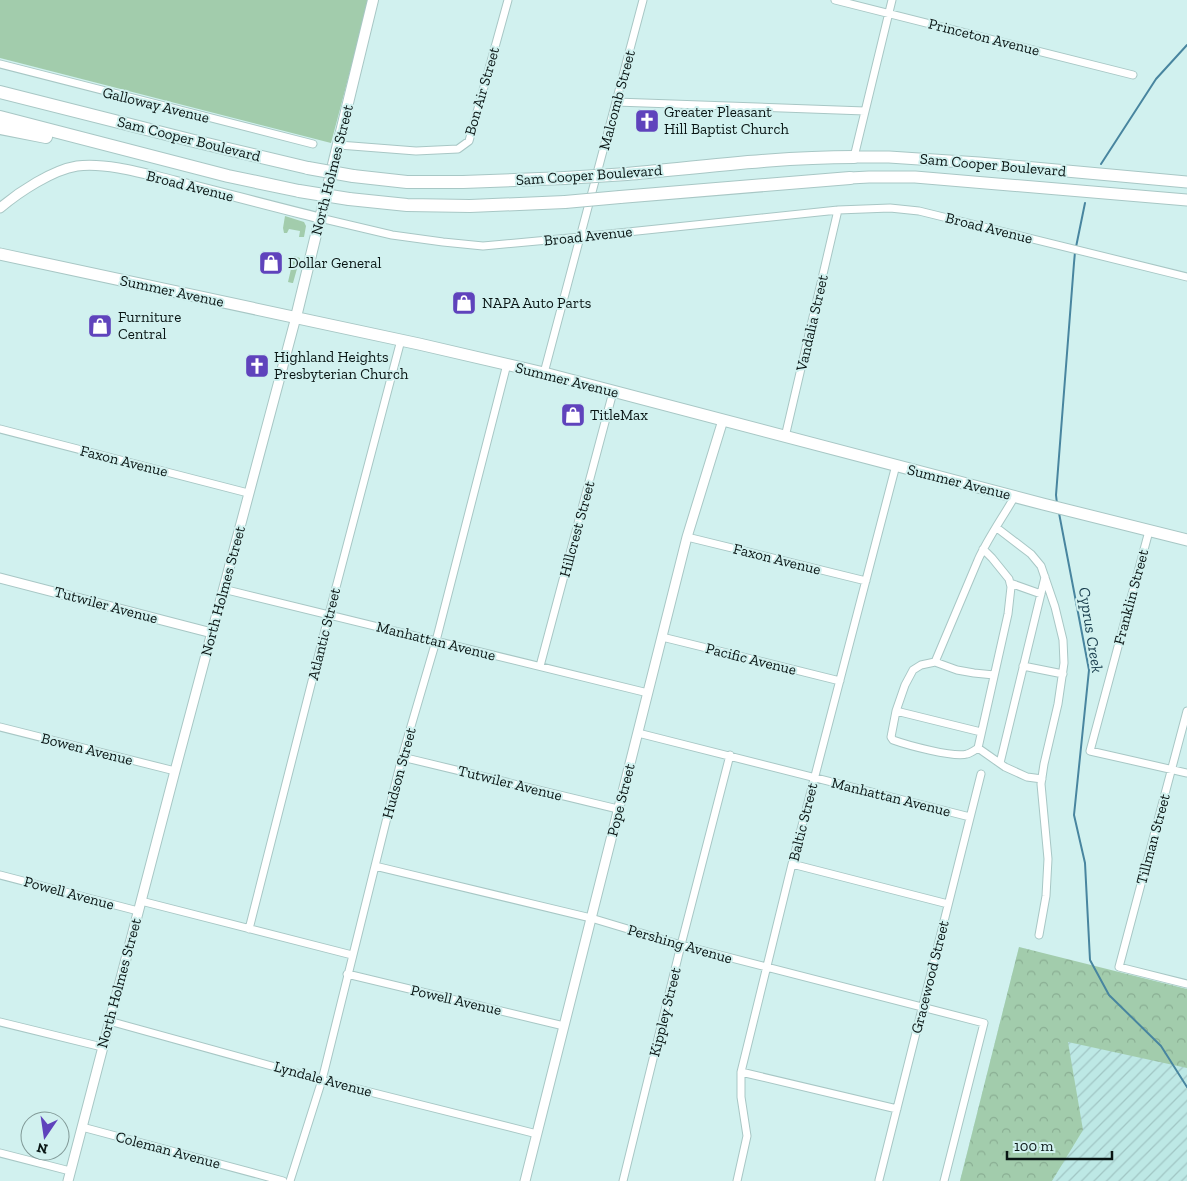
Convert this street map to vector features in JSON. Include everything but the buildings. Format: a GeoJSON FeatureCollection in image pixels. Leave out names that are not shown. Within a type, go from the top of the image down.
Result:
{"type":"FeatureCollection","features":[{"type":"Feature","properties":{"kind":"highway","name":"Sam Cooper Boulevard"},"geometry":{"type":"LineString","coordinates":[[0,92],[308,168],[353,176],[407,182],[565,178],[822,157],[854,157]]}},
{"type":"Feature","properties":{"kind":"highway","name":"Sam Cooper Boulevard"},"geometry":{"type":"LineString","coordinates":[[0,117],[228,176],[349,199],[407,205],[470,206],[565,202],[850,178]]}},
{"type":"Feature","properties":{"kind":"highway"},"geometry":{"type":"LineString","coordinates":[[0,128],[149,156]]}},
{"type":"Feature","properties":{"kind":"main road","name":"North Holmes Street"},"geometry":{"type":"LineString","coordinates":[[296,317],[373,0]]}},
{"type":"Feature","properties":{"kind":"main road","name":"Sam Cooper Boulevard"},"geometry":{"type":"LineString","coordinates":[[854,157],[889,157],[979,163],[1187,182]]}},
{"type":"Feature","properties":{"kind":"main road","name":"Sam Cooper Boulevard"},"geometry":{"type":"LineString","coordinates":[[850,178],[915,177],[1187,200]]}},
{"type":"Feature","properties":{"kind":"main road","name":"Summer Avenue"},"geometry":{"type":"LineString","coordinates":[[0,254],[507,364],[1187,540]]}},
{"type":"Feature","properties":{"kind":"street","name":"Bon Air Street"},"geometry":{"type":"LineString","coordinates":[[339,145],[416,150],[458,149],[469,141],[508,0]]}},
{"type":"Feature","properties":{"kind":"street","name":"Malcomb Street"},"geometry":{"type":"LineString","coordinates":[[544,373],[643,0]]}},
{"type":"Feature","properties":{"kind":"street","name":"Princeton Avenue"},"geometry":{"type":"LineString","coordinates":[[835,0],[1133,75]]}},
{"type":"Feature","properties":{"kind":"street"},"geometry":{"type":"LineString","coordinates":[[854,157],[892,0]]}},
{"type":"Feature","properties":{"kind":"street","name":"Galloway Avenue"},"geometry":{"type":"LineString","coordinates":[[0,64],[313,144]]}},
{"type":"Feature","properties":{"kind":"street"},"geometry":{"type":"LineString","coordinates":[[616,102],[864,111]]}},
{"type":"Feature","properties":{"kind":"street","name":"Broad Avenue"},"geometry":{"type":"LineString","coordinates":[[0,208],[15,196],[63,170],[96,165],[158,177],[392,234],[483,246],[838,210],[890,208],[919,211],[1187,277]]}},
{"type":"Feature","properties":{"kind":"street","name":"Vandalia Street"},"geometry":{"type":"LineString","coordinates":[[785,437],[838,210]]}},
{"type":"Feature","properties":{"kind":"street","name":"North Holmes Street"},"geometry":{"type":"LineString","coordinates":[[68,1181],[248,493],[296,317]]}},
{"type":"Feature","properties":{"kind":"street","name":"Atlantic Street"},"geometry":{"type":"LineString","coordinates":[[249,929],[401,340]]}},
{"type":"Feature","properties":{"kind":"street","name":"Hudson Street"},"geometry":{"type":"LineString","coordinates":[[290,1181],[322,1080],[402,757],[436,641],[507,364]]}},
{"type":"Feature","properties":{"kind":"street","name":"Hillcrest Street"},"geometry":{"type":"LineString","coordinates":[[540,666],[614,392]]}},
{"type":"Feature","properties":{"kind":"street","name":"Pope Street"},"geometry":{"type":"LineString","coordinates":[[526,1181],[687,538],[723,420]]}},
{"type":"Feature","properties":{"kind":"street","name":"Faxon Avenue"},"geometry":{"type":"LineString","coordinates":[[0,429],[248,493]]}},
{"type":"Feature","properties":{"kind":"street","name":"Baltic Street"},"geometry":{"type":"LineString","coordinates":[[737,1181],[747,1136],[741,1097],[741,1072],[792,864],[896,465]]}},
{"type":"Feature","properties":{"kind":"street"},"geometry":{"type":"LineString","coordinates":[[935,662],[983,549],[1015,496]]}},
{"type":"Feature","properties":{"kind":"street"},"geometry":{"type":"LineString","coordinates":[[997,528],[1031,554],[1041,566],[1055,607],[1063,640],[1063,674],[1042,778],[1048,858],[1046,896],[1039,935]]}},
{"type":"Feature","properties":{"kind":"street","name":"Franklin Street"},"geometry":{"type":"LineString","coordinates":[[1149,531],[1090,751],[1171,770]]}},
{"type":"Feature","properties":{"kind":"street","name":"Faxon Avenue"},"geometry":{"type":"LineString","coordinates":[[687,538],[866,581]]}},
{"type":"Feature","properties":{"kind":"street"},"geometry":{"type":"LineString","coordinates":[[978,748],[1008,614],[1011,587],[1009,579],[983,549]]}},
{"type":"Feature","properties":{"kind":"street"},"geometry":{"type":"LineString","coordinates":[[1000,763],[1045,577]]}},
{"type":"Feature","properties":{"kind":"street","name":"Tutwiler Avenue"},"geometry":{"type":"LineString","coordinates":[[0,578],[212,633]]}},
{"type":"Feature","properties":{"kind":"street"},"geometry":{"type":"LineString","coordinates":[[1010,584],[1041,594]]}},
{"type":"Feature","properties":{"kind":"street","name":"Manhattan Avenue"},"geometry":{"type":"LineString","coordinates":[[224,589],[648,693]]}},
{"type":"Feature","properties":{"kind":"street","name":"Pacific Avenue"},"geometry":{"type":"LineString","coordinates":[[662,637],[840,681]]}},
{"type":"Feature","properties":{"kind":"street"},"geometry":{"type":"LineString","coordinates":[[978,748],[966,754],[956,755],[893,740],[891,737],[896,710],[913,670],[921,665],[935,662],[957,670],[994,675]]}},
{"type":"Feature","properties":{"kind":"street"},"geometry":{"type":"LineString","coordinates":[[1024,666],[1063,674]]}},
{"type":"Feature","properties":{"kind":"street"},"geometry":{"type":"LineString","coordinates":[[896,710],[981,732]]}},
{"type":"Feature","properties":{"kind":"street","name":"Tillman Street"},"geometry":{"type":"LineString","coordinates":[[1187,710],[1119,967],[1187,984]]}},
{"type":"Feature","properties":{"kind":"street","name":"Bowen Avenue"},"geometry":{"type":"LineString","coordinates":[[0,727],[175,771]]}},
{"type":"Feature","properties":{"kind":"street","name":"Manhattan Avenue"},"geometry":{"type":"LineString","coordinates":[[638,732],[970,817]]}},
{"type":"Feature","properties":{"kind":"street"},"geometry":{"type":"LineString","coordinates":[[978,748],[1000,763],[1027,776],[1042,778]]}},
{"type":"Feature","properties":{"kind":"street","name":"Kippley Street"},"geometry":{"type":"LineString","coordinates":[[624,1181],[681,945],[730,755]]}},
{"type":"Feature","properties":{"kind":"street","name":"Tutwiler Avenue"},"geometry":{"type":"LineString","coordinates":[[402,757],[618,809]]}},
{"type":"Feature","properties":{"kind":"street"},"geometry":{"type":"LineString","coordinates":[[1171,770],[1187,773]]}},
{"type":"Feature","properties":{"kind":"street","name":"Gracewood Street"},"geometry":{"type":"LineString","coordinates":[[879,1180],[981,774]]}},
{"type":"Feature","properties":{"kind":"street"},"geometry":{"type":"LineString","coordinates":[[792,864],[948,904]]}},
{"type":"Feature","properties":{"kind":"street","name":"Pershing Avenue"},"geometry":{"type":"LineString","coordinates":[[375,866],[592,918],[681,945],[984,1023],[944,1181]]}},
{"type":"Feature","properties":{"kind":"street","name":"Powell Avenue"},"geometry":{"type":"LineString","coordinates":[[0,875],[138,911]]}},
{"type":"Feature","properties":{"kind":"street"},"geometry":{"type":"LineString","coordinates":[[141,901],[352,955]]}},
{"type":"Feature","properties":{"kind":"street","name":"Powell Avenue"},"geometry":{"type":"LineString","coordinates":[[347,974],[564,1026]]}},
{"type":"Feature","properties":{"kind":"street","name":"Lyndale Avenue"},"geometry":{"type":"LineString","coordinates":[[109,1021],[322,1080],[537,1134]]}},
{"type":"Feature","properties":{"kind":"street"},"geometry":{"type":"LineString","coordinates":[[0,1022],[102,1048]]}},
{"type":"Feature","properties":{"kind":"street"},"geometry":{"type":"LineString","coordinates":[[741,1072],[897,1109]]}},
{"type":"Feature","properties":{"kind":"street","name":"Coleman Avenue"},"geometry":{"type":"LineString","coordinates":[[82,1127],[283,1181]]}},
{"type":"Feature","properties":{"kind":"street"},"geometry":{"type":"LineString","coordinates":[[0,1153],[70,1170]]}},
{"type":"Feature","properties":{"kind":"shaded area"},"geometry":{"type":"Polygon","coordinates":[[[1019,947],[1187,992],[1187,1181],[960,1181],[1019,947]]]}},
{"type":"Feature","properties":{"kind":"green space"},"geometry":{"type":"Polygon","coordinates":[[[0,0],[369,0],[331,143],[0,58],[0,0]]]}},
{"type":"Feature","properties":{"kind":"green space"},"geometry":{"type":"Polygon","coordinates":[[[285,216],[304,222],[306,226],[304,237],[299,237],[300,231],[289,229],[287,233],[284,233],[285,216]]]}},
{"type":"Feature","properties":{"kind":"green space"},"geometry":{"type":"Polygon","coordinates":[[[294,256],[300,258],[292,283],[288,282],[294,256]]]}},
{"type":"Feature","properties":{"kind":"green space"},"geometry":{"type":"Polygon","coordinates":[[[1019,947],[1187,989],[1187,1068],[1068,1042],[1083,1130],[1052,1181],[960,1181],[1019,947]]]}},
{"type":"Feature","properties":{"kind":"waterway"},"geometry":{"type":"LineString","coordinates":[[1101,164],[1156,79],[1187,45]]}},
{"type":"Feature","properties":{"kind":"waterway","name":"Cyprus Creek"},"geometry":{"type":"LineString","coordinates":[[1076,247],[1085,203]]}},
{"type":"Feature","properties":{"kind":"waterway","name":"Cyprus Creek"},"geometry":{"type":"LineString","coordinates":[[1057,504],[1056,495],[1075,252]]}},
{"type":"Feature","properties":{"kind":"waterway","name":"Cyprus Creek"},"geometry":{"type":"LineString","coordinates":[[1059,513],[1089,670],[1074,815],[1085,863],[1090,960],[1109,995],[1161,1046],[1187,1087]]}},
{"type":"Feature","properties":{"kind":"place","name":"Greater Pleasant Hill Baptist Church"},"geometry":{"type":"Point","coordinates":[647,121]}},
{"type":"Feature","properties":{"kind":"place","name":"Dollar General"},"geometry":{"type":"Point","coordinates":[271,263]}},
{"type":"Feature","properties":{"kind":"place","name":"NAPA Auto Parts"},"geometry":{"type":"Point","coordinates":[464,303]}},
{"type":"Feature","properties":{"kind":"place","name":"Furniture Central"},"geometry":{"type":"Point","coordinates":[100,326]}},
{"type":"Feature","properties":{"kind":"place","name":"Highland Heights Presbyterian Church"},"geometry":{"type":"Point","coordinates":[257,366]}},
{"type":"Feature","properties":{"kind":"place","name":"TitleMax"},"geometry":{"type":"Point","coordinates":[573,415]}}]}
